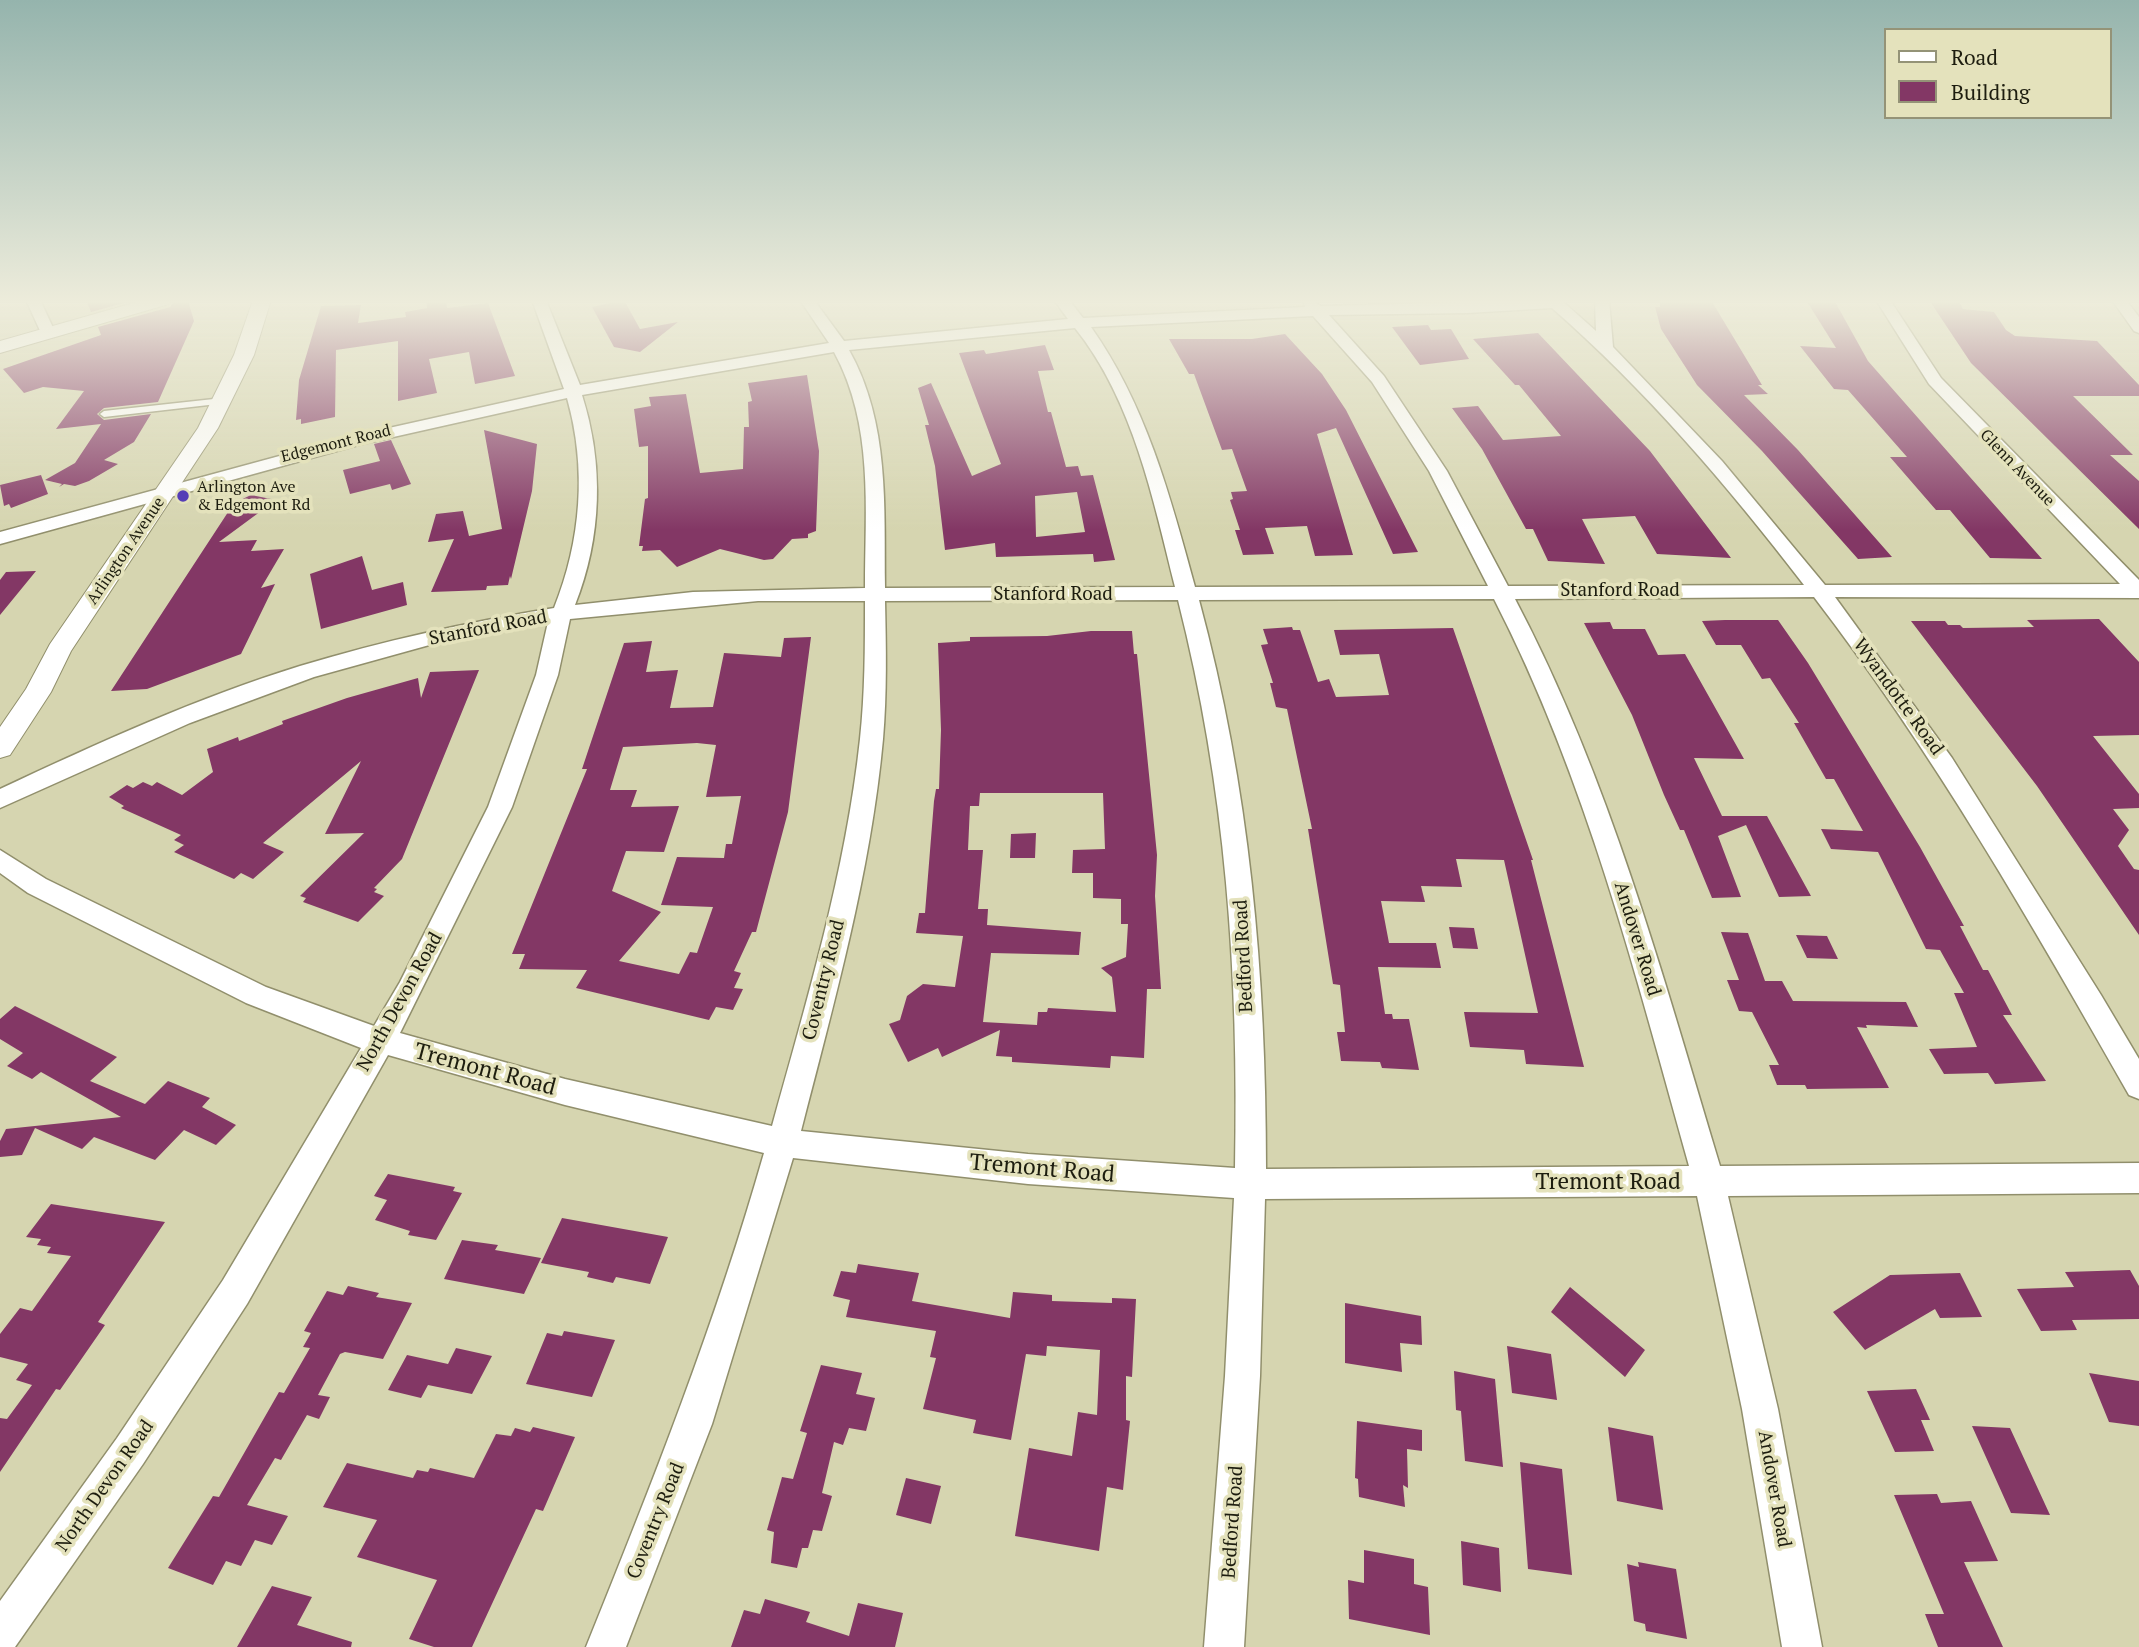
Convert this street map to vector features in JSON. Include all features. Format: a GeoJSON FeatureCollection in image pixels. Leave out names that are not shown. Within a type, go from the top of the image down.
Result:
{"type":"FeatureCollection","features":[{"type":"Feature","properties":{"kind":"street","name":"Arlington Avenue"},"geometry":{"type":"LineString","coordinates":[[0,748],[38,692],[59,650],[170,488],[223,401],[234,377]]}},
{"type":"Feature","properties":{"kind":"street","name":"North Devon Road"},"geometry":{"type":"LineString","coordinates":[[0,1634],[130,1451],[235,1292],[410,990],[500,807],[547,675],[556,628],[563,613],[586,526],[590,494],[584,427],[569,377]]}},
{"type":"Feature","properties":{"kind":"street","name":"Edgemont Road"},"geometry":{"type":"LineString","coordinates":[[0,538],[170,488],[355,439],[574,390],[647,377]]}},
{"type":"Feature","properties":{"kind":"street","name":"Coventry Road"},"geometry":{"type":"LineString","coordinates":[[606,1647],[694,1425],[783,1143],[846,893],[871,741],[875,596],[874,444],[868,412],[852,377]]}},
{"type":"Feature","properties":{"kind":"street","name":"Bedford Road"},"geometry":{"type":"LineString","coordinates":[[1117,377],[1138,421],[1188,594],[1212,694],[1244,923],[1252,1184],[1249,1285],[1224,1647]]}},
{"type":"Feature","properties":{"kind":"street","name":"Andover Road"},"geometry":{"type":"LineString","coordinates":[[1376,377],[1415,433],[1543,673],[1586,783],[1636,930],[1709,1181],[1760,1409],[1802,1647]]}},
{"type":"Feature","properties":{"kind":"street","name":"Wyandotte Road"},"geometry":{"type":"LineString","coordinates":[[1635,377],[1753,507],[1909,710],[1969,799],[2045,921],[2139,1086]]}},
{"type":"Feature","properties":{"kind":"street","name":"Glenn Avenue"},"geometry":{"type":"LineString","coordinates":[[1932,377],[2138,591]]}},
{"type":"Feature","properties":{"kind":"street","name":"Stanford Road"},"geometry":{"type":"LineString","coordinates":[[0,799],[114,746],[245,693],[387,650],[563,613],[677,598],[1819,590],[2138,591]]}},
{"type":"Feature","properties":{"kind":"street","name":"Arlington Avenue"},"geometry":{"type":"LineString","coordinates":[[0,716],[15,695],[59,650]]}},
{"type":"Feature","properties":{"kind":"street","name":"Tremont Road"},"geometry":{"type":"LineString","coordinates":[[0,860],[37,886],[256,995],[381,1041],[565,1092],[783,1143],[1028,1170],[1252,1184],[2139,1178]]}},
{"type":"Feature","properties":{"kind":"lane"},"geometry":{"type":"LineString","coordinates":[[104,414],[223,401]]}},
{"type":"Feature","properties":{"kind":"building"},"geometry":{"type":"Polygon","coordinates":[[[10,377],[169,377],[158,402],[104,408],[97,414],[104,420],[151,414],[134,442],[104,460],[118,464],[75,486],[64,484],[59,487],[62,484],[45,480],[75,463],[101,424],[56,429],[84,391],[43,387],[24,393],[10,377]]]}},
{"type":"Feature","properties":{"kind":"building"},"geometry":{"type":"Polygon","coordinates":[[[300,377],[336,377],[335,417],[301,424],[301,419],[296,420],[300,377]]]}},
{"type":"Feature","properties":{"kind":"building"},"geometry":{"type":"Polygon","coordinates":[[[398,377],[433,377],[437,393],[398,401],[398,377]]]}},
{"type":"Feature","properties":{"kind":"building"},"geometry":{"type":"Polygon","coordinates":[[[474,377],[511,377],[475,384],[474,377]]]}},
{"type":"Feature","properties":{"kind":"building"},"geometry":{"type":"Polygon","coordinates":[[[807,377],[819,451],[816,531],[808,534],[808,538],[792,539],[773,559],[764,560],[720,549],[677,567],[660,550],[642,551],[643,546],[639,546],[645,499],[648,498],[648,446],[639,447],[634,409],[651,406],[649,397],[686,394],[700,473],[743,469],[744,427],[749,427],[748,402],[752,401],[748,383],[807,377]]]}},
{"type":"Feature","properties":{"kind":"building"},"geometry":{"type":"Polygon","coordinates":[[[968,377],[1039,377],[1066,467],[1078,466],[1081,476],[1093,475],[1115,560],[1094,562],[1093,554],[996,557],[995,543],[945,550],[935,466],[925,425],[929,425],[918,388],[931,383],[972,476],[1001,464],[968,377]],[[1077,492],[1035,496],[1036,537],[1085,532],[1077,492]]]}},
{"type":"Feature","properties":{"kind":"building"},"geometry":{"type":"Polygon","coordinates":[[[1195,377],[1324,377],[1346,410],[1418,552],[1393,554],[1336,428],[1317,434],[1353,555],[1315,556],[1307,526],[1265,528],[1274,554],[1243,555],[1235,530],[1240,530],[1230,500],[1233,499],[1231,492],[1247,491],[1232,449],[1222,450],[1195,377]]]}},
{"type":"Feature","properties":{"kind":"building"},"geometry":{"type":"Polygon","coordinates":[[[1508,377],[1580,377],[1650,451],[1731,558],[1657,554],[1635,516],[1582,519],[1605,564],[1548,561],[1533,529],[1526,529],[1482,449],[1452,408],[1478,406],[1503,440],[1561,436],[1519,385],[1515,385],[1508,377]]]}},
{"type":"Feature","properties":{"kind":"building"},"geometry":{"type":"Polygon","coordinates":[[[1692,377],[1757,377],[1762,385],[1758,385],[1768,394],[1744,395],[1798,450],[1892,557],[1858,559],[1762,451],[1692,377]]]}},
{"type":"Feature","properties":{"kind":"building"},"geometry":{"type":"Polygon","coordinates":[[[1824,377],[1882,377],[2042,559],[1990,558],[1950,510],[1936,510],[1890,457],[1907,457],[1848,390],[1834,389],[1824,377]]]}},
{"type":"Feature","properties":{"kind":"building"},"geometry":{"type":"Polygon","coordinates":[[[1985,377],[2131,377],[2139,385],[2139,396],[2073,396],[2133,455],[2110,455],[2139,481],[2139,529],[1985,377]]]}},
{"type":"Feature","properties":{"kind":"building"},"geometry":{"type":"Polygon","coordinates":[[[484,430],[537,444],[532,491],[511,579],[510,576],[508,585],[487,586],[486,590],[431,592],[454,539],[428,542],[436,514],[463,511],[469,536],[502,529],[484,430]]]}},
{"type":"Feature","properties":{"kind":"building"},"geometry":{"type":"Polygon","coordinates":[[[391,440],[411,484],[392,490],[390,484],[350,494],[343,470],[380,461],[374,444],[391,440]]]}},
{"type":"Feature","properties":{"kind":"building"},"geometry":{"type":"Polygon","coordinates":[[[41,475],[48,494],[11,508],[9,504],[4,506],[0,485],[41,475]]]}},
{"type":"Feature","properties":{"kind":"building"},"geometry":{"type":"Polygon","coordinates":[[[251,495],[276,500],[219,542],[257,540],[251,551],[284,549],[261,588],[275,584],[241,654],[147,689],[111,691],[234,503],[251,495]]]}},
{"type":"Feature","properties":{"kind":"building"},"geometry":{"type":"Polygon","coordinates":[[[362,556],[372,590],[403,582],[407,605],[321,629],[310,574],[362,556]]]}},
{"type":"Feature","properties":{"kind":"building"},"geometry":{"type":"Polygon","coordinates":[[[36,571],[0,615],[0,580],[6,572],[36,571]]]}},
{"type":"Feature","properties":{"kind":"building"},"geometry":{"type":"Polygon","coordinates":[[[2099,619],[2139,662],[2139,735],[2093,736],[2139,794],[2139,808],[2113,809],[2129,830],[2118,846],[2134,869],[2139,870],[2139,935],[2037,786],[1911,621],[1945,621],[1948,625],[1960,625],[1963,628],[2034,627],[2027,620],[2099,619]]]}},
{"type":"Feature","properties":{"kind":"building"},"geometry":{"type":"Polygon","coordinates":[[[1778,620],[1808,663],[1920,847],[1964,926],[1960,926],[1983,970],[1988,970],[2012,1015],[2003,1015],[2046,1081],[1995,1084],[1988,1073],[1944,1074],[1929,1049],[1977,1047],[1954,993],[1964,993],[1940,950],[1926,949],[1878,852],[1831,849],[1821,829],[1863,831],[1834,779],[1826,779],[1794,723],[1799,723],[1770,678],[1762,679],[1741,645],[1716,645],[1702,621],[1778,620]]]}},
{"type":"Feature","properties":{"kind":"building"},"geometry":{"type":"Polygon","coordinates":[[[1610,622],[1613,629],[1645,629],[1658,655],[1685,654],[1744,759],[1694,758],[1722,816],[1767,816],[1811,896],[1779,897],[1746,825],[1718,836],[1741,897],[1712,898],[1684,830],[1680,830],[1664,795],[1632,715],[1584,623],[1610,622]]]}},
{"type":"Feature","properties":{"kind":"building"},"geometry":{"type":"Polygon","coordinates":[[[1292,627],[1293,630],[1300,630],[1318,682],[1329,679],[1336,697],[1389,695],[1379,654],[1340,655],[1334,630],[1453,628],[1533,860],[1584,1067],[1526,1064],[1524,1050],[1470,1047],[1464,1012],[1538,1013],[1504,860],[1456,859],[1462,887],[1421,886],[1425,902],[1381,901],[1389,943],[1436,943],[1441,968],[1378,967],[1385,1014],[1392,1014],[1393,1019],[1409,1019],[1419,1070],[1382,1068],[1380,1062],[1341,1061],[1337,1032],[1345,1032],[1340,985],[1333,984],[1308,829],[1312,829],[1287,709],[1276,707],[1270,683],[1273,683],[1261,645],[1268,644],[1263,629],[1292,627]]]}},
{"type":"Feature","properties":{"kind":"building"},"geometry":{"type":"Polygon","coordinates":[[[1091,631],[1132,631],[1134,654],[1137,654],[1157,855],[1155,896],[1161,989],[1147,989],[1144,1058],[1111,1056],[1110,1068],[1012,1062],[1012,1057],[996,1056],[1000,1030],[942,1057],[938,1048],[908,1062],[889,1024],[900,1020],[907,996],[923,984],[955,987],[963,936],[916,933],[919,913],[925,913],[934,801],[936,789],[939,789],[941,730],[938,643],[970,641],[970,637],[1047,636],[1091,631]],[[980,793],[979,806],[970,806],[968,850],[983,850],[978,909],[988,909],[987,925],[1081,932],[1079,955],[991,953],[983,1022],[1037,1025],[1038,1012],[1047,1012],[1048,1008],[1116,1012],[1112,977],[1101,968],[1126,957],[1128,924],[1121,924],[1121,899],[1093,898],[1093,873],[1072,873],[1073,850],[1105,849],[1103,793],[980,793]]]}},
{"type":"Feature","properties":{"kind":"building"},"geometry":{"type":"Polygon","coordinates":[[[811,637],[788,812],[756,932],[752,932],[734,971],[741,973],[734,988],[743,989],[733,1010],[716,1007],[709,1020],[576,988],[587,970],[519,969],[525,954],[512,954],[587,769],[582,769],[624,643],[652,641],[646,672],[678,670],[670,708],[713,707],[724,653],[781,657],[784,638],[811,637]],[[697,743],[623,747],[610,790],[637,790],[631,807],[679,806],[664,852],[626,851],[612,891],[661,912],[619,961],[679,974],[690,952],[697,953],[713,907],[661,905],[677,857],[724,858],[726,844],[732,844],[741,796],[706,797],[716,745],[697,743]]]}},
{"type":"Feature","properties":{"kind":"building"},"geometry":{"type":"Polygon","coordinates":[[[479,670],[402,859],[374,888],[377,889],[374,892],[384,896],[358,922],[303,902],[306,898],[300,896],[364,833],[325,834],[361,761],[263,843],[284,852],[253,879],[241,873],[234,879],[174,852],[184,845],[174,840],[181,835],[121,808],[124,806],[109,797],[127,785],[133,788],[143,782],[152,786],[157,782],[182,795],[213,772],[207,749],[238,737],[239,741],[283,724],[282,721],[347,698],[418,678],[421,698],[430,672],[479,670]]]}},
{"type":"Feature","properties":{"kind":"building"},"geometry":{"type":"Polygon","coordinates":[[[1036,833],[1035,858],[1010,858],[1011,834],[1036,833]]]}},
{"type":"Feature","properties":{"kind":"building"},"geometry":{"type":"Polygon","coordinates":[[[1449,927],[1474,928],[1478,949],[1453,948],[1449,927]]]}},
{"type":"Feature","properties":{"kind":"building"},"geometry":{"type":"Polygon","coordinates":[[[1721,932],[1748,933],[1765,981],[1782,981],[1793,1001],[1906,1002],[1918,1027],[1857,1027],[1889,1088],[1807,1089],[1805,1085],[1777,1085],[1769,1065],[1779,1065],[1752,1012],[1739,1011],[1727,980],[1739,980],[1721,932]]]}},
{"type":"Feature","properties":{"kind":"building"},"geometry":{"type":"Polygon","coordinates":[[[1796,935],[1827,936],[1838,959],[1807,958],[1796,935]]]}},
{"type":"Feature","properties":{"kind":"building"},"geometry":{"type":"Polygon","coordinates":[[[15,1006],[117,1057],[90,1081],[145,1104],[168,1081],[210,1098],[202,1107],[236,1125],[216,1145],[184,1130],[155,1160],[94,1137],[82,1149],[35,1128],[22,1155],[0,1157],[0,1141],[6,1129],[121,1117],[41,1072],[32,1079],[7,1066],[23,1053],[0,1039],[0,1019],[15,1006]]]}},
{"type":"Feature","properties":{"kind":"building"},"geometry":{"type":"Polygon","coordinates":[[[388,1174],[455,1187],[453,1191],[462,1193],[436,1240],[408,1235],[410,1231],[375,1220],[387,1200],[374,1196],[388,1174]]]}},
{"type":"Feature","properties":{"kind":"building"},"geometry":{"type":"Polygon","coordinates":[[[51,1204],[165,1222],[98,1322],[105,1325],[60,1390],[56,1389],[0,1472],[0,1418],[7,1419],[32,1385],[16,1380],[28,1364],[0,1357],[0,1334],[20,1308],[32,1311],[71,1256],[47,1253],[51,1247],[37,1245],[41,1239],[26,1237],[51,1204]]]}},
{"type":"Feature","properties":{"kind":"building"},"geometry":{"type":"Polygon","coordinates":[[[562,1218],[668,1237],[650,1284],[616,1277],[613,1283],[587,1277],[589,1272],[541,1263],[562,1218]]]}},
{"type":"Feature","properties":{"kind":"building"},"geometry":{"type":"Polygon","coordinates":[[[462,1240],[498,1245],[495,1250],[541,1258],[524,1294],[444,1279],[462,1240]]]}},
{"type":"Feature","properties":{"kind":"building"},"geometry":{"type":"Polygon","coordinates":[[[858,1264],[919,1273],[912,1301],[1010,1318],[1013,1292],[1052,1295],[1052,1301],[1112,1303],[1112,1298],[1136,1299],[1132,1377],[1126,1376],[1126,1420],[1130,1421],[1123,1490],[1107,1487],[1099,1551],[1015,1536],[1029,1448],[1072,1456],[1078,1412],[1097,1415],[1100,1350],[1047,1346],[1046,1356],[1026,1354],[1011,1440],[973,1433],[976,1420],[923,1409],[936,1358],[930,1357],[936,1331],[846,1317],[850,1300],[833,1296],[841,1271],[856,1273],[858,1264]]]}},
{"type":"Feature","properties":{"kind":"building"},"geometry":{"type":"Polygon","coordinates":[[[2130,1270],[2139,1286],[2139,1319],[2072,1320],[2077,1330],[2041,1331],[2017,1289],[2074,1287],[2065,1272],[2130,1270]]]}},
{"type":"Feature","properties":{"kind":"building"},"geometry":{"type":"Polygon","coordinates":[[[1960,1273],[1982,1317],[1940,1318],[1935,1309],[1865,1350],[1833,1312],[1890,1275],[1960,1273]]]}},
{"type":"Feature","properties":{"kind":"building"},"geometry":{"type":"Polygon","coordinates":[[[348,1286],[379,1293],[376,1297],[412,1303],[383,1359],[345,1352],[340,1354],[318,1395],[330,1397],[319,1419],[307,1415],[281,1460],[275,1458],[247,1505],[288,1516],[272,1545],[255,1540],[241,1566],[226,1561],[213,1585],[168,1568],[213,1496],[219,1497],[279,1392],[284,1393],[310,1348],[303,1347],[311,1333],[304,1331],[327,1291],[343,1295],[348,1286]]]}},
{"type":"Feature","properties":{"kind":"building"},"geometry":{"type":"Polygon","coordinates":[[[1570,1287],[1645,1350],[1625,1377],[1551,1312],[1570,1287]]]}},
{"type":"Feature","properties":{"kind":"building"},"geometry":{"type":"Polygon","coordinates":[[[1345,1303],[1421,1316],[1422,1345],[1400,1343],[1402,1372],[1345,1363],[1345,1303]]]}},
{"type":"Feature","properties":{"kind":"building"},"geometry":{"type":"Polygon","coordinates":[[[564,1331],[615,1340],[592,1397],[526,1384],[547,1333],[562,1336],[564,1331]]]}},
{"type":"Feature","properties":{"kind":"building"},"geometry":{"type":"Polygon","coordinates":[[[1507,1346],[1551,1354],[1557,1400],[1512,1393],[1507,1346]]]}},
{"type":"Feature","properties":{"kind":"building"},"geometry":{"type":"Polygon","coordinates":[[[456,1348],[492,1356],[472,1394],[428,1385],[421,1398],[388,1390],[407,1355],[448,1364],[456,1348]]]}},
{"type":"Feature","properties":{"kind":"building"},"geometry":{"type":"Polygon","coordinates":[[[821,1365],[862,1373],[856,1394],[875,1398],[866,1431],[849,1428],[843,1445],[834,1442],[822,1493],[832,1496],[822,1531],[813,1530],[808,1548],[802,1548],[797,1568],[771,1563],[774,1532],[767,1530],[782,1477],[793,1479],[807,1433],[800,1431],[821,1365]]]}},
{"type":"Feature","properties":{"kind":"building"},"geometry":{"type":"Polygon","coordinates":[[[1454,1371],[1495,1379],[1503,1467],[1465,1461],[1461,1411],[1456,1410],[1454,1371]]]}},
{"type":"Feature","properties":{"kind":"building"},"geometry":{"type":"Polygon","coordinates":[[[2089,1373],[2139,1381],[2139,1426],[2109,1422],[2089,1373]]]}},
{"type":"Feature","properties":{"kind":"building"},"geometry":{"type":"Polygon","coordinates":[[[1916,1389],[1930,1420],[1921,1420],[1934,1451],[1895,1452],[1867,1391],[1916,1389]]]}},
{"type":"Feature","properties":{"kind":"building"},"geometry":{"type":"Polygon","coordinates":[[[1357,1421],[1422,1430],[1422,1451],[1407,1449],[1408,1488],[1403,1485],[1405,1507],[1359,1497],[1358,1479],[1355,1478],[1357,1421]]]}},
{"type":"Feature","properties":{"kind":"building"},"geometry":{"type":"Polygon","coordinates":[[[1972,1426],[2010,1428],[2050,1515],[2011,1513],[1972,1426]]]}},
{"type":"Feature","properties":{"kind":"building"},"geometry":{"type":"Polygon","coordinates":[[[533,1427],[575,1437],[543,1511],[536,1509],[472,1647],[434,1647],[409,1639],[437,1580],[357,1557],[377,1520],[323,1507],[347,1463],[413,1478],[417,1470],[428,1472],[430,1468],[474,1478],[496,1434],[511,1436],[515,1428],[530,1432],[533,1427]]]}},
{"type":"Feature","properties":{"kind":"building"},"geometry":{"type":"Polygon","coordinates":[[[1608,1427],[1653,1436],[1663,1510],[1617,1501],[1608,1427]]]}},
{"type":"Feature","properties":{"kind":"building"},"geometry":{"type":"Polygon","coordinates":[[[1520,1462],[1562,1469],[1572,1575],[1528,1569],[1520,1462]]]}},
{"type":"Feature","properties":{"kind":"building"},"geometry":{"type":"Polygon","coordinates":[[[906,1478],[941,1486],[931,1524],[896,1515],[906,1478]]]}},
{"type":"Feature","properties":{"kind":"building"},"geometry":{"type":"Polygon","coordinates":[[[1937,1494],[1941,1503],[1971,1501],[1998,1561],[1964,1562],[2003,1647],[1938,1647],[1925,1614],[1944,1614],[1894,1495],[1937,1494]]]}},
{"type":"Feature","properties":{"kind":"building"},"geometry":{"type":"Polygon","coordinates":[[[1461,1541],[1499,1548],[1501,1592],[1463,1585],[1461,1541]]]}},
{"type":"Feature","properties":{"kind":"building"},"geometry":{"type":"Polygon","coordinates":[[[1364,1550],[1414,1559],[1414,1584],[1428,1587],[1430,1635],[1349,1619],[1348,1580],[1364,1583],[1364,1550]]]}},
{"type":"Feature","properties":{"kind":"building"},"geometry":{"type":"Polygon","coordinates":[[[1638,1562],[1676,1569],[1687,1639],[1646,1631],[1645,1624],[1634,1621],[1627,1564],[1639,1567],[1638,1562]]]}},
{"type":"Feature","properties":{"kind":"building"},"geometry":{"type":"Polygon","coordinates":[[[272,1586],[312,1597],[297,1625],[352,1642],[351,1647],[237,1647],[272,1586]]]}},
{"type":"Feature","properties":{"kind":"building"},"geometry":{"type":"Polygon","coordinates":[[[765,1599],[810,1612],[806,1622],[849,1636],[858,1603],[903,1613],[895,1647],[731,1647],[744,1610],[760,1614],[765,1599]]]}},
{"type":"Feature","properties":{"kind":"place","name":"Arlington Ave & Edgemont Rd"},"geometry":{"type":"Point","coordinates":[183,496]}}]}
